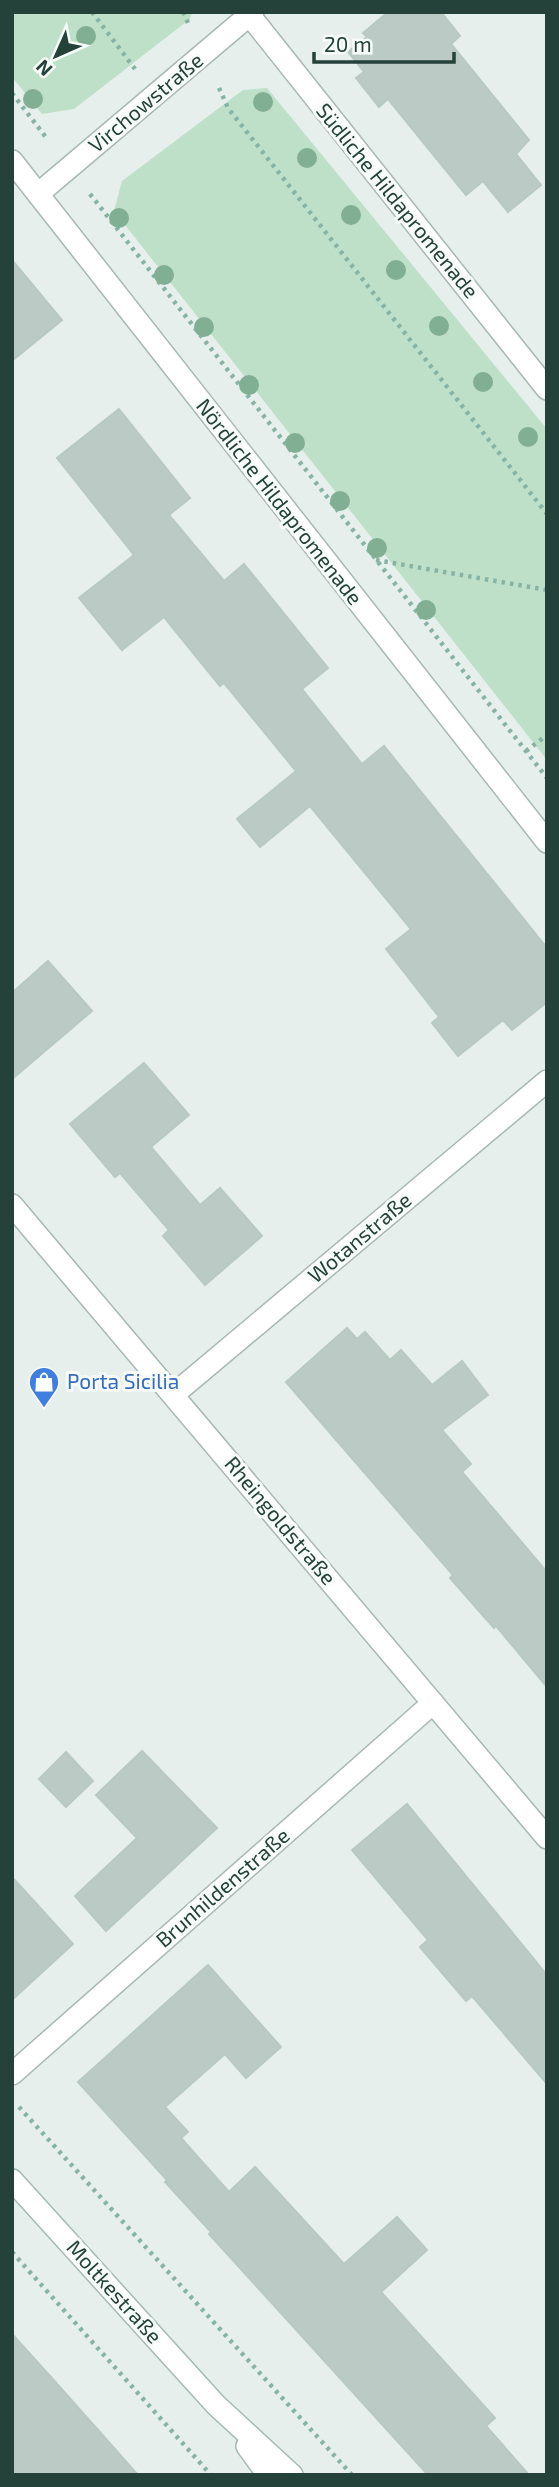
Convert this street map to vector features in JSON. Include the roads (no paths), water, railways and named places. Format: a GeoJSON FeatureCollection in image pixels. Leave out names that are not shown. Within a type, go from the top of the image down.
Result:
{"type":"FeatureCollection","features":[{"type":"Feature","properties":{"kind":"street","name":"Virchowstraße"},"geometry":{"type":"LineString","coordinates":[[38,194],[250,13]]}},
{"type":"Feature","properties":{"kind":"street","name":"Südliche Hildapromenade"},"geometry":{"type":"LineString","coordinates":[[250,13],[547,389]]}},
{"type":"Feature","properties":{"kind":"street","name":"Nördliche Hildapromenade"},"geometry":{"type":"LineString","coordinates":[[12,161],[547,842]]}},
{"type":"Feature","properties":{"kind":"street","name":"Wotanstraße"},"geometry":{"type":"LineString","coordinates":[[173,1395],[547,1081]]}},
{"type":"Feature","properties":{"kind":"street","name":"Rheingoldstraße"},"geometry":{"type":"LineString","coordinates":[[12,1205],[547,1838]]}},
{"type":"Feature","properties":{"kind":"street","name":"Brunhildenstraße"},"geometry":{"type":"LineString","coordinates":[[12,2074],[433,1703]]}},
{"type":"Feature","properties":{"kind":"street","name":"Moltkestraße"},"geometry":{"type":"LineString","coordinates":[[12,2180],[216,2405],[292,2475]]}},
{"type":"Feature","properties":{"kind":"street","name":"Moltkestraße"},"geometry":{"type":"LineString","coordinates":[[216,2405],[268,2475]]}},
{"type":"Feature","properties":{"kind":"place","name":"Porta Sicilia"},"geometry":{"type":"Point","coordinates":[44,1409]}}]}
